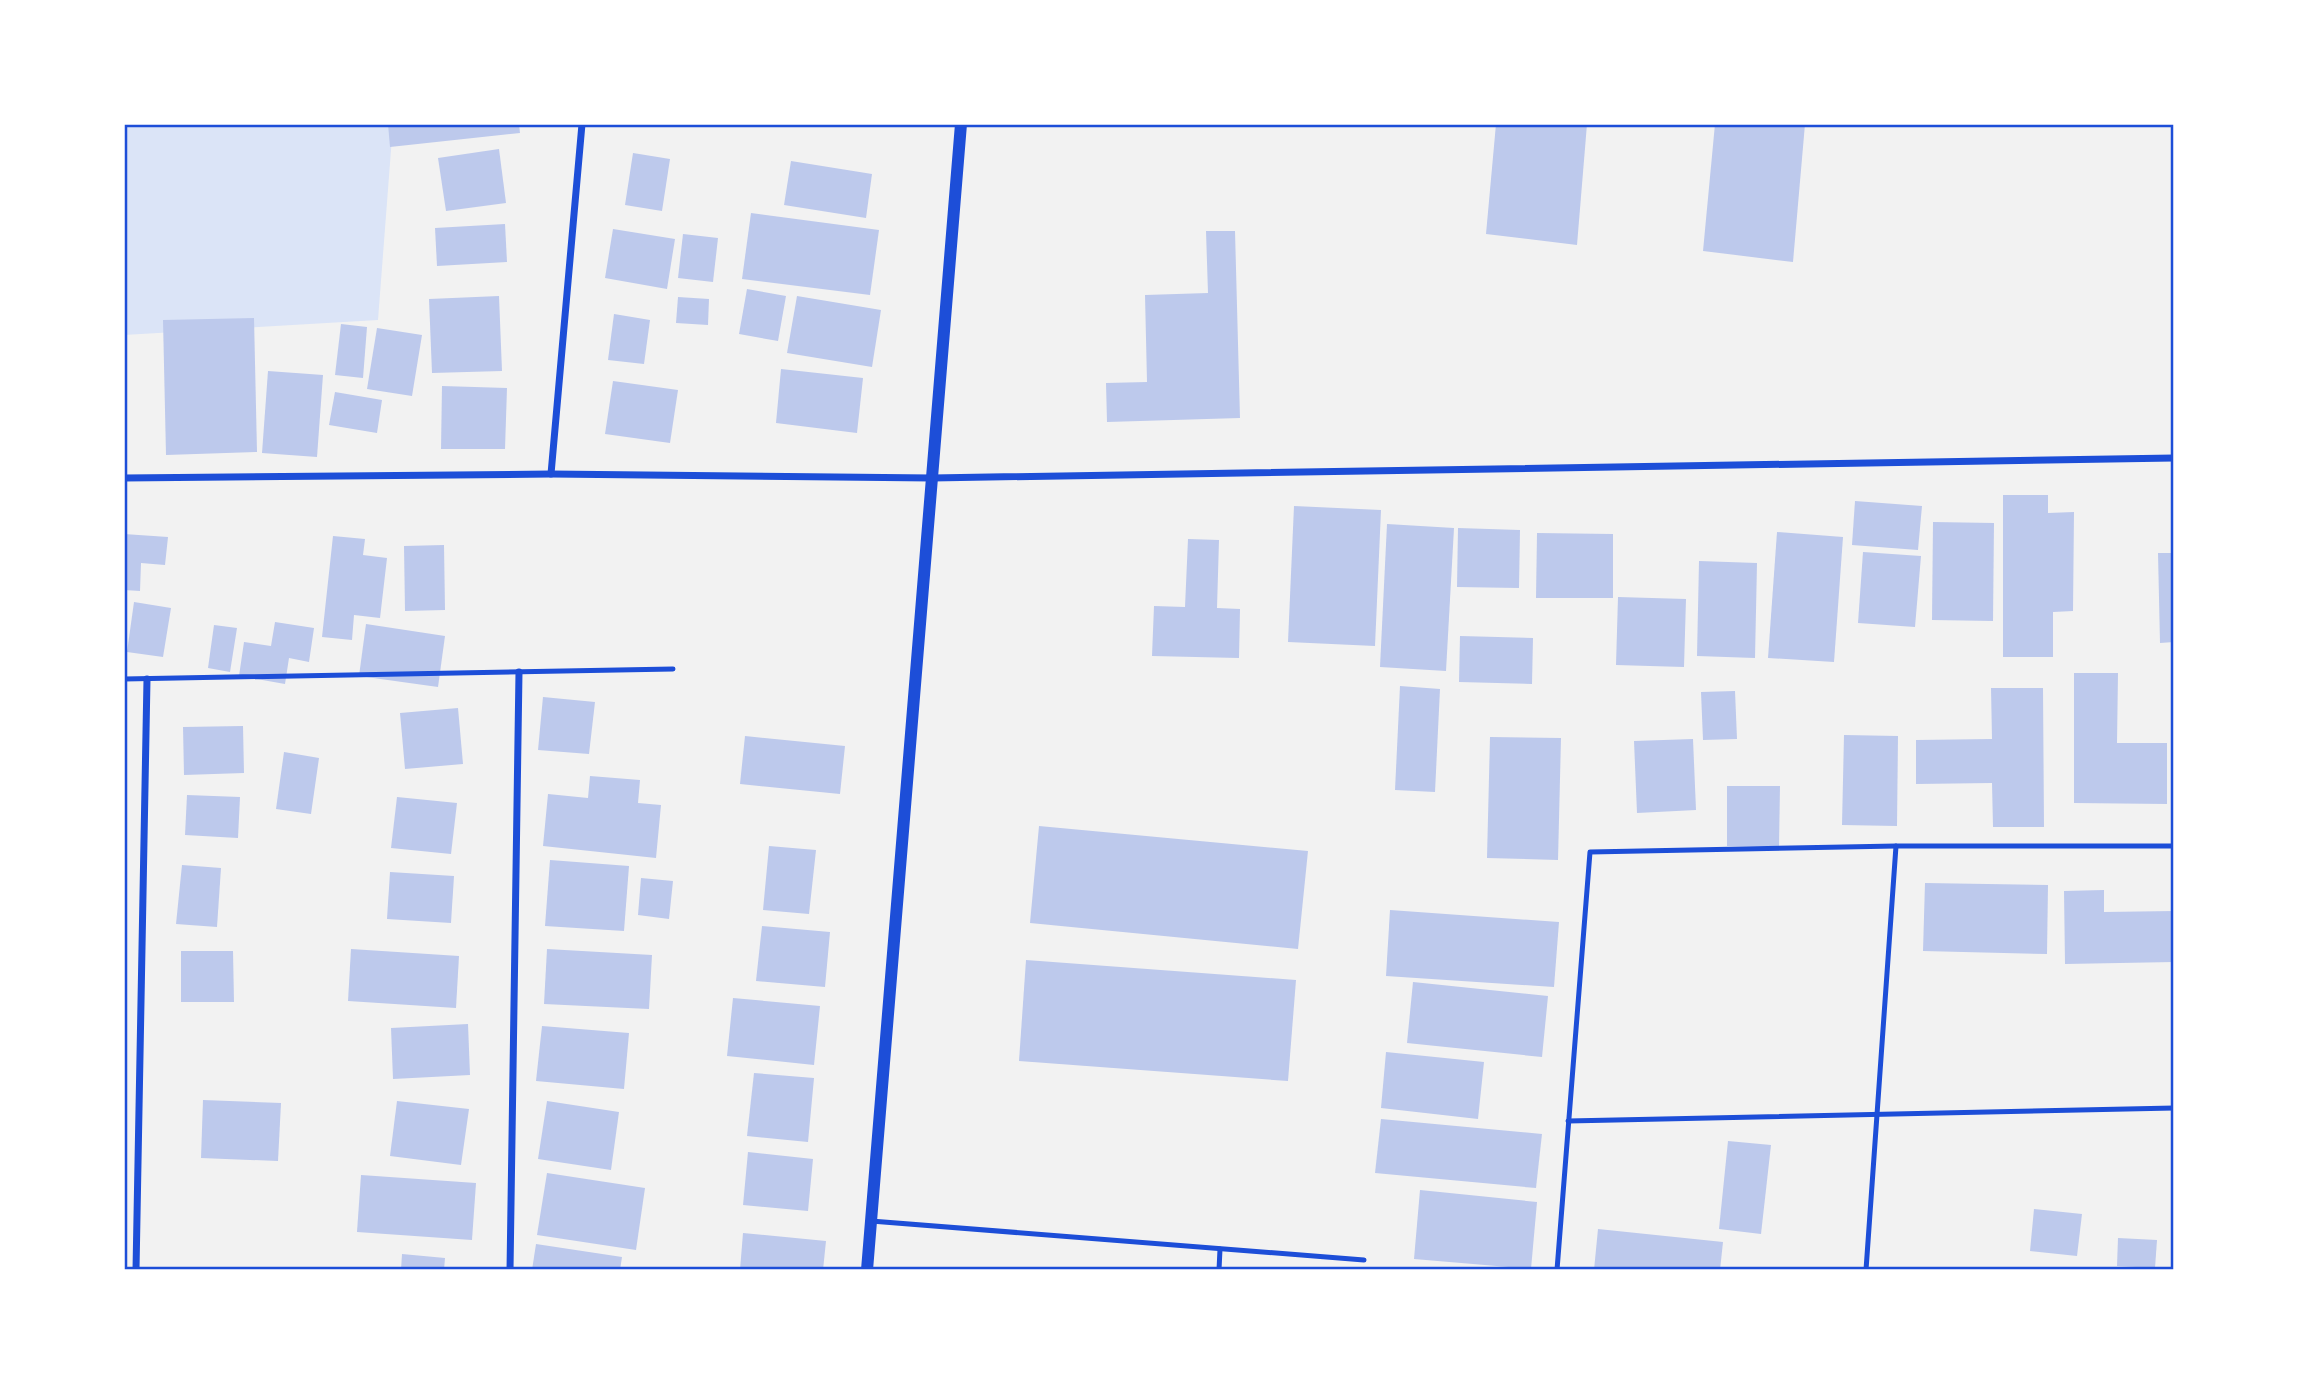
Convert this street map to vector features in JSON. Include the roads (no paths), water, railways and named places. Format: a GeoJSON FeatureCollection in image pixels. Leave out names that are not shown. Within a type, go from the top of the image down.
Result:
{"type":"FeatureCollection","features":[{"type":"Feature","properties":{"kind":"street"},"geometry":{"type":"LineString","coordinates":[[551,474],[582,124]]}},
{"type":"Feature","properties":{"kind":"street"},"geometry":{"type":"LineString","coordinates":[[867,1270],[961,124]]}},
{"type":"Feature","properties":{"kind":"street"},"geometry":{"type":"LineString","coordinates":[[124,478],[551,474],[932,478],[2174,458]]}},
{"type":"Feature","properties":{"kind":"street"},"geometry":{"type":"LineString","coordinates":[[510,1270],[519,671]]}},
{"type":"Feature","properties":{"kind":"street"},"geometry":{"type":"LineString","coordinates":[[136,1270],[147,679]]}},
{"type":"Feature","properties":{"kind":"lane"},"geometry":{"type":"LineString","coordinates":[[124,679],[673,669]]}},
{"type":"Feature","properties":{"kind":"lane"},"geometry":{"type":"LineString","coordinates":[[1557,1270],[1590,852],[1896,846],[2174,846]]}},
{"type":"Feature","properties":{"kind":"lane"},"geometry":{"type":"LineString","coordinates":[[1866,1270],[1896,846]]}},
{"type":"Feature","properties":{"kind":"lane"},"geometry":{"type":"LineString","coordinates":[[1568,1121],[2174,1108]]}},
{"type":"Feature","properties":{"kind":"lane"},"geometry":{"type":"LineString","coordinates":[[871,1221],[1363,1260]]}},
{"type":"Feature","properties":{"kind":"lane"},"geometry":{"type":"LineString","coordinates":[[1219,1270],[1220,1249]]}}]}
